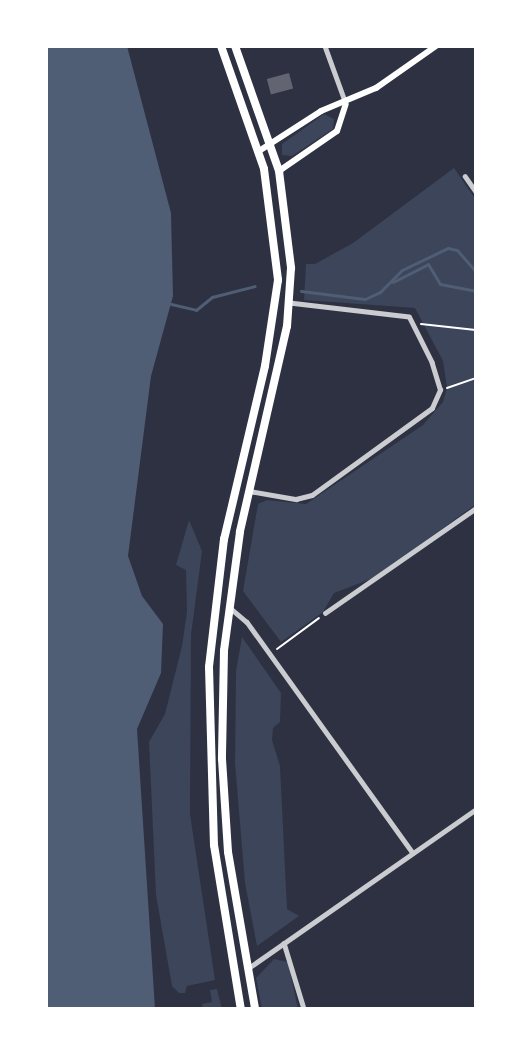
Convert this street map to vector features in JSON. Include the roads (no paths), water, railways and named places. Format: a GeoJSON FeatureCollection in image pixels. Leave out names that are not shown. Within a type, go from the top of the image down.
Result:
{"type":"FeatureCollection","features":[{"type":"Feature","properties":{"kind":"main road"},"geometry":{"type":"LineString","coordinates":[[221,46],[259,151],[273,212],[277,299],[221,558],[208,724],[216,862],[241,1009]]}},
{"type":"Feature","properties":{"kind":"main road"},"geometry":{"type":"LineString","coordinates":[[235,46],[279,171],[290,248],[290,303],[249,491],[228,606],[222,768],[234,900],[255,1009]]}},
{"type":"Feature","properties":{"kind":"main road"},"geometry":{"type":"LineString","coordinates":[[259,151],[321,111],[346,104],[436,46]]}},
{"type":"Feature","properties":{"kind":"main road"},"geometry":{"type":"LineString","coordinates":[[279,171],[337,131],[346,104]]}},
{"type":"Feature","properties":{"kind":"street"},"geometry":{"type":"LineString","coordinates":[[325,46],[346,104]]}},
{"type":"Feature","properties":{"kind":"street"},"geometry":{"type":"LineString","coordinates":[[465,176],[476,192]]}},
{"type":"Feature","properties":{"kind":"street"},"geometry":{"type":"LineString","coordinates":[[249,491],[296,499],[312,495],[432,408],[440,390],[414,323],[404,316],[290,303]]}},
{"type":"Feature","properties":{"kind":"street"},"geometry":{"type":"LineString","coordinates":[[325,613],[476,508]]}},
{"type":"Feature","properties":{"kind":"street"},"geometry":{"type":"LineString","coordinates":[[228,606],[247,622],[413,853]]}},
{"type":"Feature","properties":{"kind":"street"},"geometry":{"type":"LineString","coordinates":[[246,970],[476,809]]}},
{"type":"Feature","properties":{"kind":"street"},"geometry":{"type":"LineString","coordinates":[[284,943],[304,1009]]}},
{"type":"Feature","properties":{"kind":"waterway"},"geometry":{"type":"LineString","coordinates":[[301,291],[365,299],[380,292],[402,270],[448,248],[457,250],[476,272]]}},
{"type":"Feature","properties":{"kind":"waterway"},"geometry":{"type":"LineString","coordinates":[[393,282],[428,264],[440,284],[476,291]]}},
{"type":"Feature","properties":{"kind":"waterway"},"geometry":{"type":"LineString","coordinates":[[171,304],[196,310],[212,297],[255,286]]}}]}
